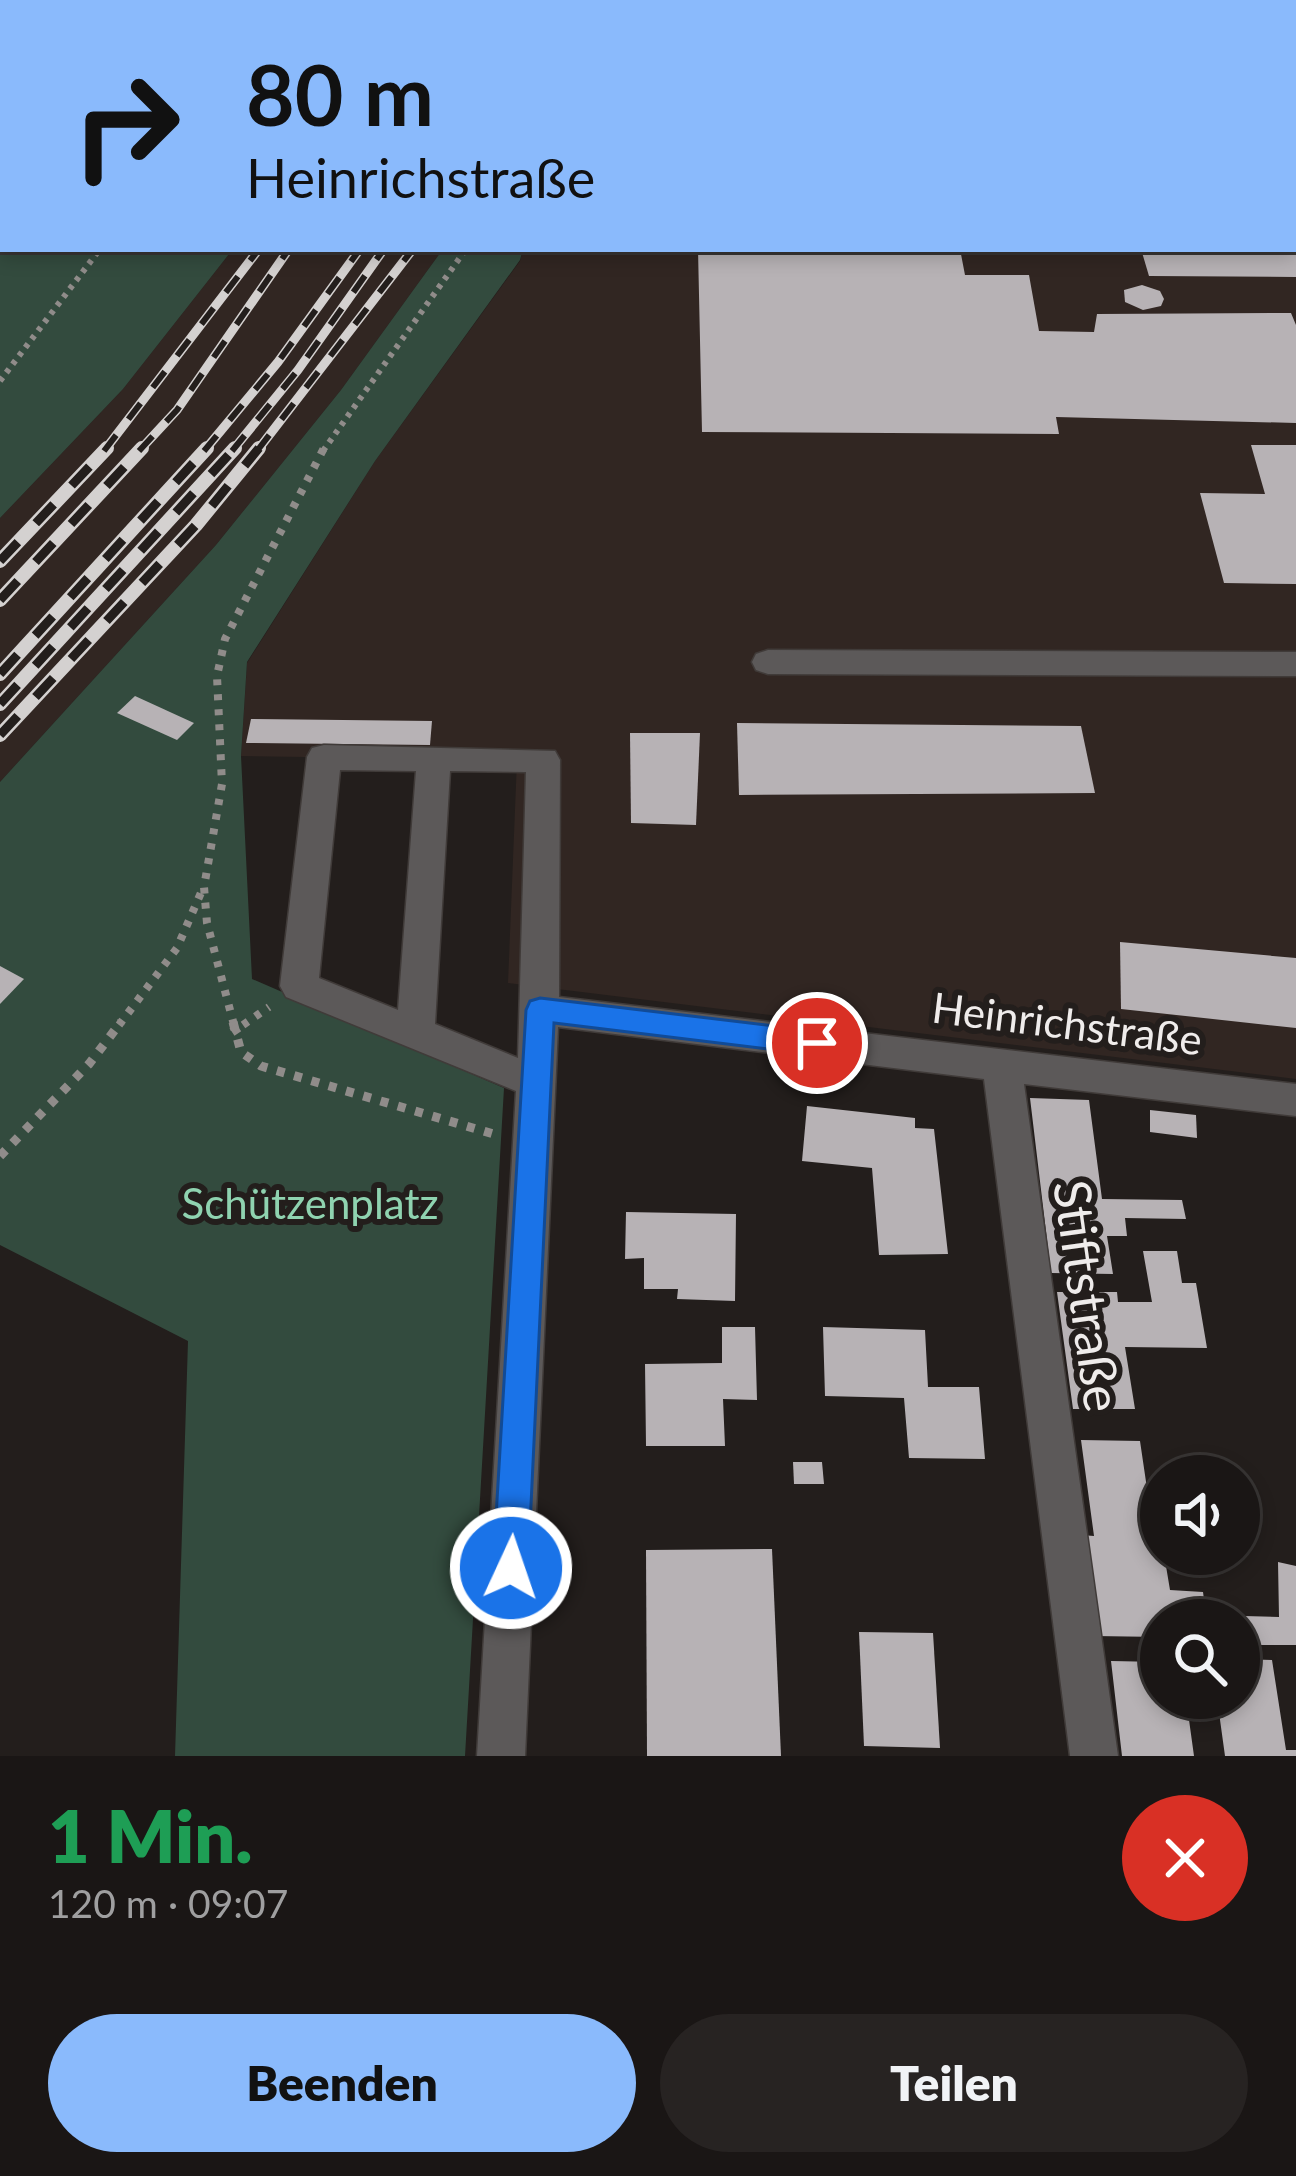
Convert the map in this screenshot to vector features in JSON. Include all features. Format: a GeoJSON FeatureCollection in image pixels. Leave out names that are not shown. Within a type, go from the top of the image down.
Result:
{"type":"FeatureCollection","features":[{"type":"Feature","properties":{"kind":"street"},"geometry":{"type":"LineString","coordinates":[[768,662],[1296,664]]}},
{"type":"Feature","properties":{"kind":"street"},"geometry":{"type":"LineString","coordinates":[[501,1756],[540,1010],[543,760],[325,757],[299,986],[536,1082]]}},
{"type":"Feature","properties":{"kind":"street"},"geometry":{"type":"LineString","coordinates":[[415,1034],[434,758]]}},
{"type":"Feature","properties":{"kind":"street","name":"Heinrichstraße"},"geometry":{"type":"LineString","coordinates":[[540,1010],[1296,1100]]}},
{"type":"Feature","properties":{"kind":"street","name":"Stiftstraße"},"geometry":{"type":"LineString","coordinates":[[1002,1065],[1094,1756]]}},
{"type":"Feature","properties":{"kind":"path"},"geometry":{"type":"LineString","coordinates":[[0,381],[98,252]]}},
{"type":"Feature","properties":{"kind":"path"},"geometry":{"type":"LineString","coordinates":[[0,1156],[89,1064],[165,964],[204,887]]}},
{"type":"Feature","properties":{"kind":"shaded area"},"geometry":{"type":"Polygon","coordinates":[[[231,252],[441,252],[341,390],[216,545],[0,782],[0,518],[123,389],[231,252]]]}},
{"type":"Feature","properties":{"kind":"shaded area"},"geometry":{"type":"Polygon","coordinates":[[[522,252],[1296,252],[1296,1079],[508,983],[517,760],[241,756],[247,663],[375,461],[522,252]]]}},
{"type":"Feature","properties":{"kind":"green space"},"geometry":{"type":"Polygon","coordinates":[[[0,252],[231,252],[123,389],[0,518],[0,252]]]}},
{"type":"Feature","properties":{"kind":"green space","name":"Schützenplatz"},"geometry":{"type":"Polygon","coordinates":[[[441,252],[522,252],[375,461],[247,662],[241,756],[252,979],[504,1088],[465,1756],[175,1756],[188,1341],[0,1245],[0,782],[216,545],[341,390],[441,252]]]}},
{"type":"Feature","properties":{"kind":"building"},"geometry":{"type":"Polygon","coordinates":[[[698,252],[961,252],[965,275],[1029,275],[1039,331],[1094,332],[1097,314],[1291,313],[1296,325],[1296,423],[1056,417],[1059,434],[702,432],[698,252]]]}},
{"type":"Feature","properties":{"kind":"building"},"geometry":{"type":"Polygon","coordinates":[[[1142,252],[1296,252],[1296,277],[1149,276],[1142,252]]]}},
{"type":"Feature","properties":{"kind":"building"},"geometry":{"type":"Polygon","coordinates":[[[1142,285],[1160,291],[1161,306],[1143,310],[1125,302],[1124,290],[1142,285]]]}},
{"type":"Feature","properties":{"kind":"building"},"geometry":{"type":"Polygon","coordinates":[[[1251,445],[1296,445],[1296,584],[1224,583],[1200,493],[1265,494],[1251,445]]]}},
{"type":"Feature","properties":{"kind":"building"},"geometry":{"type":"Polygon","coordinates":[[[135,696],[194,723],[177,740],[117,713],[135,696]]]}},
{"type":"Feature","properties":{"kind":"building"},"geometry":{"type":"Polygon","coordinates":[[[251,719],[432,721],[430,745],[246,743],[251,719]]]}},
{"type":"Feature","properties":{"kind":"building"},"geometry":{"type":"Polygon","coordinates":[[[737,723],[1081,726],[1095,793],[739,795],[737,723]]]}},
{"type":"Feature","properties":{"kind":"building"},"geometry":{"type":"Polygon","coordinates":[[[630,733],[700,733],[696,825],[631,823],[630,733]]]}},
{"type":"Feature","properties":{"kind":"building"},"geometry":{"type":"Polygon","coordinates":[[[1120,942],[1296,958],[1296,1028],[1121,1009],[1120,942]]]}},
{"type":"Feature","properties":{"kind":"building"},"geometry":{"type":"Polygon","coordinates":[[[0,966],[24,979],[0,1004],[0,966]]]}},
{"type":"Feature","properties":{"kind":"building"},"geometry":{"type":"Polygon","coordinates":[[[1030,1098],[1089,1100],[1102,1199],[1182,1200],[1186,1219],[1125,1218],[1127,1236],[1107,1236],[1113,1274],[1051,1273],[1030,1098]]]}},
{"type":"Feature","properties":{"kind":"building"},"geometry":{"type":"Polygon","coordinates":[[[807,1106],[915,1118],[915,1128],[934,1129],[948,1254],[879,1255],[872,1168],[802,1161],[807,1106]]]}},
{"type":"Feature","properties":{"kind":"building"},"geometry":{"type":"Polygon","coordinates":[[[1150,1110],[1196,1115],[1197,1138],[1150,1132],[1150,1110]]]}},
{"type":"Feature","properties":{"kind":"building"},"geometry":{"type":"Polygon","coordinates":[[[626,1212],[736,1214],[735,1301],[677,1299],[678,1289],[644,1289],[644,1258],[625,1259],[626,1212]]]}},
{"type":"Feature","properties":{"kind":"building"},"geometry":{"type":"Polygon","coordinates":[[[1143,1251],[1177,1251],[1182,1283],[1196,1283],[1207,1348],[1125,1347],[1135,1409],[1073,1409],[1057,1292],[1117,1292],[1118,1302],[1152,1302],[1143,1251]]]}},
{"type":"Feature","properties":{"kind":"building"},"geometry":{"type":"Polygon","coordinates":[[[722,1327],[755,1327],[757,1400],[723,1399],[725,1446],[646,1446],[645,1364],[722,1363],[722,1327]]]}},
{"type":"Feature","properties":{"kind":"building"},"geometry":{"type":"Polygon","coordinates":[[[823,1327],[925,1330],[928,1387],[979,1387],[985,1459],[909,1458],[904,1398],[825,1396],[823,1327]]]}},
{"type":"Feature","properties":{"kind":"building"},"geometry":{"type":"Polygon","coordinates":[[[1081,1440],[1140,1441],[1140,1575],[1168,1575],[1170,1590],[1203,1592],[1204,1599],[1140,1599],[1140,1637],[1094,1636],[1081,1535],[1094,1536],[1081,1440]]]}},
{"type":"Feature","properties":{"kind":"building"},"geometry":{"type":"Polygon","coordinates":[[[793,1462],[822,1462],[824,1484],[794,1484],[793,1462]]]}},
{"type":"Feature","properties":{"kind":"building"},"geometry":{"type":"Polygon","coordinates":[[[772,1549],[781,1756],[647,1756],[646,1550],[772,1549]]]}},
{"type":"Feature","properties":{"kind":"building"},"geometry":{"type":"Polygon","coordinates":[[[1278,1562],[1296,1566],[1296,1645],[1260,1645],[1260,1616],[1279,1617],[1278,1562]]]}},
{"type":"Feature","properties":{"kind":"building"},"geometry":{"type":"Polygon","coordinates":[[[859,1632],[933,1633],[940,1748],[864,1746],[859,1632]]]}},
{"type":"Feature","properties":{"kind":"building"},"geometry":{"type":"Polygon","coordinates":[[[1260,1660],[1272,1660],[1286,1750],[1296,1750],[1296,1756],[1225,1756],[1220,1719],[1260,1719],[1260,1660]]]}},
{"type":"Feature","properties":{"kind":"building"},"geometry":{"type":"Polygon","coordinates":[[[1111,1661],[1140,1662],[1140,1719],[1189,1719],[1194,1756],[1122,1756],[1111,1661]]]}},
{"type":"Feature","properties":{"kind":"railway"},"geometry":{"type":"LineString","coordinates":[[104,451],[257,252]]}},
{"type":"Feature","properties":{"kind":"railway"},"geometry":{"type":"LineString","coordinates":[[139,451],[177,410],[287,252]]}},
{"type":"Feature","properties":{"kind":"railway"},"geometry":{"type":"LineString","coordinates":[[204,451],[278,362],[358,252]]}},
{"type":"Feature","properties":{"kind":"railway"},"geometry":{"type":"LineString","coordinates":[[232,451],[298,370],[382,252]]}},
{"type":"Feature","properties":{"kind":"railway"},"geometry":{"type":"LineString","coordinates":[[257,451],[411,252]]}},
{"type":"Feature","properties":{"kind":"railway"},"geometry":{"type":"LineString","coordinates":[[0,561],[107,448]]}},
{"type":"Feature","properties":{"kind":"railway"},"geometry":{"type":"LineString","coordinates":[[0,600],[142,448]]}},
{"type":"Feature","properties":{"kind":"railway"},"geometry":{"type":"LineString","coordinates":[[0,674],[207,448]]}},
{"type":"Feature","properties":{"kind":"railway"},"geometry":{"type":"LineString","coordinates":[[0,704],[235,448]]}},
{"type":"Feature","properties":{"kind":"railway"},"geometry":{"type":"LineString","coordinates":[[0,735],[196,525],[259,448]]}},
{"type":"Feature","properties":{"kind":"route"},"geometry":{"type":"LineString","coordinates":[[511,1568],[540,1010],[817,1043]]}}]}
